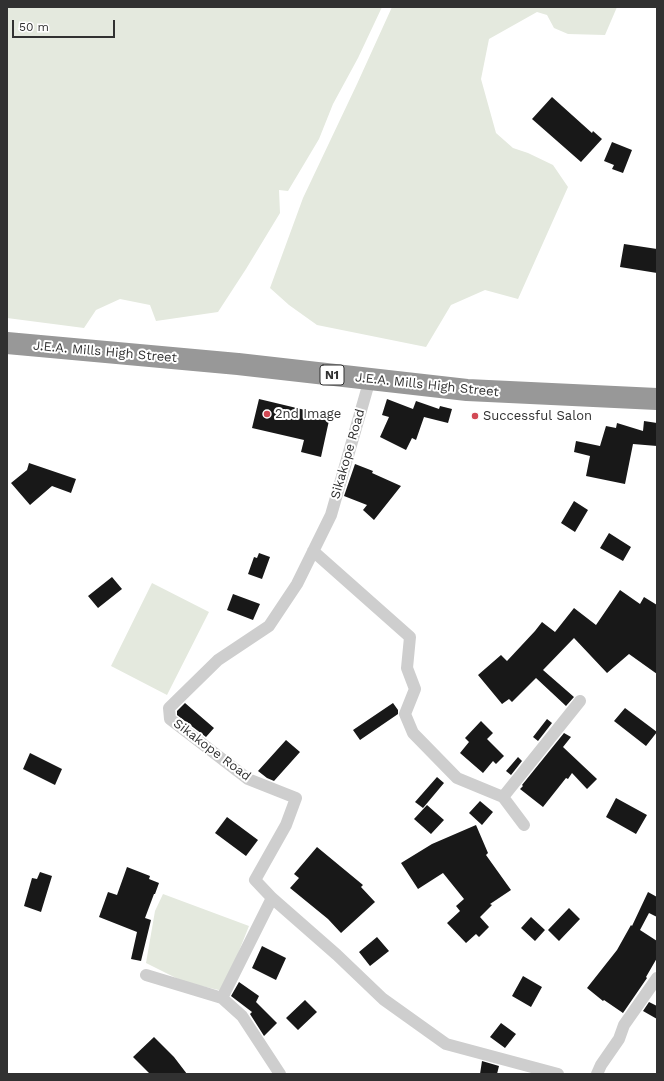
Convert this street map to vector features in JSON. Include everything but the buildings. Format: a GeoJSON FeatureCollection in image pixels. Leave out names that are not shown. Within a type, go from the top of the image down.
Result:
{"type":"FeatureCollection","features":[{"type":"Feature","properties":{"kind":"highway","name":"J.E.A. Mills High Street"},"geometry":{"type":"LineString","coordinates":[[7,343],[238,364],[467,390],[657,398]]}},
{"type":"Feature","properties":{"kind":"street","name":"Sikakope Road"},"geometry":{"type":"LineString","coordinates":[[370,380],[331,515],[297,584],[269,626],[218,660],[169,708],[170,719],[248,779],[296,798],[286,826],[254,880],[272,898],[337,955],[383,999],[446,1044],[558,1074]]}},
{"type":"Feature","properties":{"kind":"street"},"geometry":{"type":"LineString","coordinates":[[313,551],[410,637],[408,668],[415,689],[405,714],[413,733],[456,778],[503,797],[524,825]]}},
{"type":"Feature","properties":{"kind":"street"},"geometry":{"type":"LineString","coordinates":[[503,797],[580,701]]}},
{"type":"Feature","properties":{"kind":"street"},"geometry":{"type":"LineString","coordinates":[[222,998],[272,898]]}},
{"type":"Feature","properties":{"kind":"street"},"geometry":{"type":"LineString","coordinates":[[146,974],[222,998],[242,1016],[280,1074]]}},
{"type":"Feature","properties":{"kind":"street"},"geometry":{"type":"LineString","coordinates":[[597,1074],[601,1065],[619,1039],[624,1025],[657,978]]}},
{"type":"Feature","properties":{"kind":"shaded area"},"geometry":{"type":"Polygon","coordinates":[[[7,7],[382,7],[358,58],[333,104],[319,139],[288,191],[279,190],[280,213],[218,312],[156,321],[150,305],[120,299],[96,310],[84,328],[7,318],[7,7]]]}},
{"type":"Feature","properties":{"kind":"shaded area"},"geometry":{"type":"Polygon","coordinates":[[[392,7],[617,7],[605,35],[568,34],[554,28],[547,15],[537,12],[489,39],[481,79],[496,133],[513,148],[528,153],[553,165],[568,187],[518,299],[485,290],[451,305],[426,347],[317,325],[289,305],[270,288],[303,198],[392,7]]]}},
{"type":"Feature","properties":{"kind":"shaded area"},"geometry":{"type":"Polygon","coordinates":[[[152,583],[209,612],[167,695],[111,666],[152,583]]]}},
{"type":"Feature","properties":{"kind":"shaded area"},"geometry":{"type":"Polygon","coordinates":[[[163,894],[249,926],[223,991],[184,982],[146,963],[155,911],[163,894]]]}},
{"type":"Feature","properties":{"kind":"place","name":"2nd Image"},"geometry":{"type":"Point","coordinates":[267,414]}},
{"type":"Feature","properties":{"kind":"place","name":"Successful Salon"},"geometry":{"type":"Point","coordinates":[475,416]}}]}
